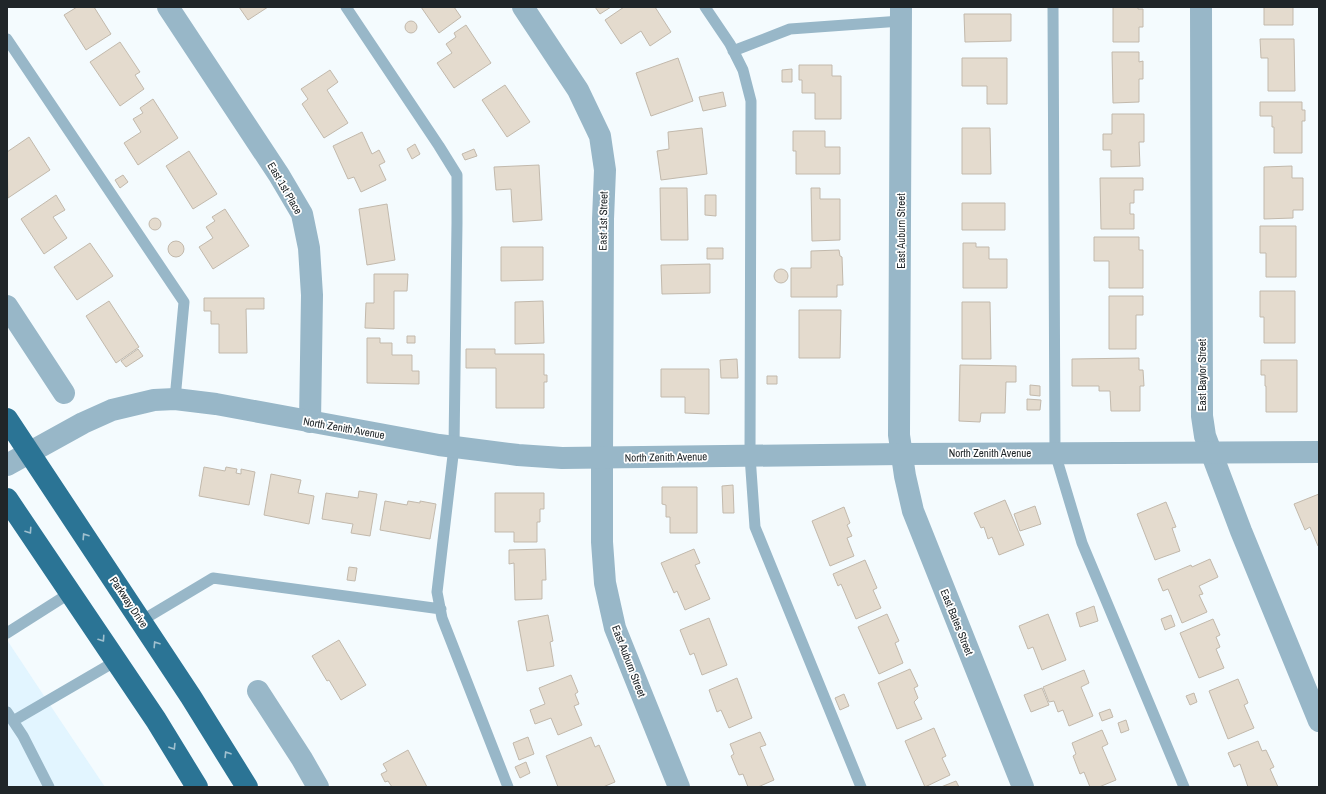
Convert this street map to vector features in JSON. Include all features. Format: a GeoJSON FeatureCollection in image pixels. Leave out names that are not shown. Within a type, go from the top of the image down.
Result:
{"type":"FeatureCollection","features":[{"type":"Feature","properties":{"kind":"highway","name":"Parkway Drive"},"geometry":{"type":"LineString","coordinates":[[7,419],[191,697],[246,787]]}},
{"type":"Feature","properties":{"kind":"highway"},"geometry":{"type":"LineString","coordinates":[[7,499],[156,720],[197,787]]}},
{"type":"Feature","properties":{"kind":"street","name":"East 1st Place"},"geometry":{"type":"LineString","coordinates":[[168,7],[280,175],[302,214],[309,248],[312,294],[310,422]]}},
{"type":"Feature","properties":{"kind":"street","name":"East 1st Street"},"geometry":{"type":"LineString","coordinates":[[523,7],[578,90],[600,136],[605,170],[602,219],[602,457]]}},
{"type":"Feature","properties":{"kind":"street","name":"East Baylor Street"},"geometry":{"type":"LineString","coordinates":[[1202,7],[1202,416],[1205,436],[1241,531],[1319,721]]}},
{"type":"Feature","properties":{"kind":"street","name":"East Auburn Street"},"geometry":{"type":"LineString","coordinates":[[901,14],[899,435],[902,454]]}},
{"type":"Feature","properties":{"kind":"street"},"geometry":{"type":"LineString","coordinates":[[7,306],[64,393]]}},
{"type":"Feature","properties":{"kind":"street","name":"North Zenith Avenue"},"geometry":{"type":"LineString","coordinates":[[7,466],[29,452],[112,410],[154,400],[175,399],[216,404],[454,447],[562,458],[902,454],[1319,452]]}},
{"type":"Feature","properties":{"kind":"street","name":"East Bates Street"},"geometry":{"type":"LineString","coordinates":[[902,454],[913,511],[1023,787]]}},
{"type":"Feature","properties":{"kind":"street","name":"East Auburn Street"},"geometry":{"type":"LineString","coordinates":[[602,457],[602,542],[605,583],[614,628],[679,787]]}},
{"type":"Feature","properties":{"kind":"street"},"geometry":{"type":"LineString","coordinates":[[258,691],[302,759],[318,787]]}},
{"type":"Feature","properties":{"kind":"lane"},"geometry":{"type":"LineString","coordinates":[[346,7],[457,175],[454,447],[437,592],[442,618],[508,787]]}},
{"type":"Feature","properties":{"kind":"lane"},"geometry":{"type":"LineString","coordinates":[[705,7],[733,51],[743,70],[751,101],[750,456],[755,528],[861,787]]}},
{"type":"Feature","properties":{"kind":"lane"},"geometry":{"type":"LineString","coordinates":[[1053,7],[1055,453],[1082,543],[1184,787]]}},
{"type":"Feature","properties":{"kind":"lane"},"geometry":{"type":"LineString","coordinates":[[733,51],[790,29],[901,14]]}},
{"type":"Feature","properties":{"kind":"lane"},"geometry":{"type":"LineString","coordinates":[[7,39],[184,302],[175,399]]}},
{"type":"Feature","properties":{"kind":"lane"},"geometry":{"type":"LineString","coordinates":[[141,621],[213,578],[441,609]]}},
{"type":"Feature","properties":{"kind":"lane"},"geometry":{"type":"LineString","coordinates":[[7,633],[70,593]]}},
{"type":"Feature","properties":{"kind":"lane"},"geometry":{"type":"LineString","coordinates":[[48,787],[23,736],[10,717],[116,660]]}},
{"type":"Feature","properties":{"kind":"shaded area"},"geometry":{"type":"Polygon","coordinates":[[[7,640],[60,720],[105,787],[7,787],[7,640]]]}},
{"type":"Feature","properties":{"kind":"building"},"geometry":{"type":"Polygon","coordinates":[[[77,7],[94,7],[111,34],[86,50],[64,15],[77,7]]]}},
{"type":"Feature","properties":{"kind":"building"},"geometry":{"type":"Polygon","coordinates":[[[239,7],[268,7],[248,20],[239,7]]]}},
{"type":"Feature","properties":{"kind":"building"},"geometry":{"type":"Polygon","coordinates":[[[421,7],[454,7],[461,17],[439,33],[421,7]]]}},
{"type":"Feature","properties":{"kind":"building"},"geometry":{"type":"Polygon","coordinates":[[[595,7],[611,7],[600,14],[595,7]]]}},
{"type":"Feature","properties":{"kind":"building"},"geometry":{"type":"Polygon","coordinates":[[[624,7],[655,7],[671,32],[650,46],[641,31],[621,44],[605,20],[624,7]]]}},
{"type":"Feature","properties":{"kind":"building"},"geometry":{"type":"Polygon","coordinates":[[[1113,7],[1138,7],[1138,9],[1143,9],[1143,27],[1139,27],[1139,42],[1113,42],[1113,7]]]}},
{"type":"Feature","properties":{"kind":"building"},"geometry":{"type":"Polygon","coordinates":[[[1264,7],[1293,7],[1293,25],[1264,25],[1264,7]]]}},
{"type":"Feature","properties":{"kind":"building"},"geometry":{"type":"Polygon","coordinates":[[[964,14],[1011,14],[1011,41],[965,42],[964,14]]]}},
{"type":"Feature","properties":{"kind":"building"},"geometry":{"type":"Polygon","coordinates":[[[409,21],[413,21],[417,27],[413,33],[409,33],[405,29],[405,25],[409,21]]]}},
{"type":"Feature","properties":{"kind":"building"},"geometry":{"type":"Polygon","coordinates":[[[466,25],[491,63],[454,88],[437,63],[452,53],[446,44],[456,37],[454,33],[466,25]]]}},
{"type":"Feature","properties":{"kind":"building"},"geometry":{"type":"Polygon","coordinates":[[[1260,39],[1294,39],[1295,91],[1268,91],[1268,58],[1261,58],[1260,39]]]}},
{"type":"Feature","properties":{"kind":"building"},"geometry":{"type":"Polygon","coordinates":[[[120,42],[140,72],[135,75],[144,89],[120,106],[90,62],[120,42]]]}},
{"type":"Feature","properties":{"kind":"building"},"geometry":{"type":"Polygon","coordinates":[[[1112,52],[1139,52],[1139,62],[1143,61],[1143,79],[1139,79],[1139,102],[1113,103],[1112,52]]]}},
{"type":"Feature","properties":{"kind":"building"},"geometry":{"type":"Polygon","coordinates":[[[678,58],[693,101],[651,116],[636,73],[678,58]]]}},
{"type":"Feature","properties":{"kind":"building"},"geometry":{"type":"Polygon","coordinates":[[[962,58],[1007,58],[1007,104],[987,104],[987,86],[962,86],[962,58]]]}},
{"type":"Feature","properties":{"kind":"building"},"geometry":{"type":"Polygon","coordinates":[[[799,65],[832,65],[832,76],[841,76],[841,119],[815,119],[815,93],[802,93],[802,80],[799,80],[799,65]]]}},
{"type":"Feature","properties":{"kind":"building"},"geometry":{"type":"Polygon","coordinates":[[[792,69],[792,82],[782,82],[782,70],[792,69]]]}},
{"type":"Feature","properties":{"kind":"building"},"geometry":{"type":"Polygon","coordinates":[[[330,70],[338,82],[327,90],[348,123],[324,138],[302,104],[308,99],[301,89],[330,70]]]}},
{"type":"Feature","properties":{"kind":"building"},"geometry":{"type":"Polygon","coordinates":[[[505,85],[530,122],[507,137],[482,100],[505,85]]]}},
{"type":"Feature","properties":{"kind":"building"},"geometry":{"type":"Polygon","coordinates":[[[723,92],[726,106],[703,111],[699,97],[723,92]]]}},
{"type":"Feature","properties":{"kind":"building"},"geometry":{"type":"Polygon","coordinates":[[[153,99],[178,138],[138,165],[124,143],[141,132],[133,119],[143,113],[140,108],[153,99]]]}},
{"type":"Feature","properties":{"kind":"building"},"geometry":{"type":"Polygon","coordinates":[[[1260,102],[1302,102],[1302,110],[1305,110],[1305,121],[1302,121],[1302,153],[1274,153],[1274,127],[1272,127],[1272,116],[1260,116],[1260,102]]]}},
{"type":"Feature","properties":{"kind":"building"},"geometry":{"type":"Polygon","coordinates":[[[1112,114],[1144,114],[1144,142],[1139,142],[1140,166],[1111,167],[1111,150],[1103,150],[1103,134],[1112,134],[1112,114]]]}},
{"type":"Feature","properties":{"kind":"building"},"geometry":{"type":"Polygon","coordinates":[[[702,128],[707,174],[661,180],[657,151],[669,149],[668,132],[702,128]]]}},
{"type":"Feature","properties":{"kind":"building"},"geometry":{"type":"Polygon","coordinates":[[[962,128],[990,128],[991,174],[962,174],[962,128]]]}},
{"type":"Feature","properties":{"kind":"building"},"geometry":{"type":"Polygon","coordinates":[[[793,131],[825,131],[825,147],[840,147],[840,174],[796,174],[796,151],[793,151],[793,131]]]}},
{"type":"Feature","properties":{"kind":"building"},"geometry":{"type":"Polygon","coordinates":[[[362,132],[372,154],[379,150],[385,162],[379,165],[386,180],[361,192],[354,177],[348,179],[333,146],[362,132]]]}},
{"type":"Feature","properties":{"kind":"building"},"geometry":{"type":"Polygon","coordinates":[[[29,137],[50,170],[8,198],[7,152],[29,137]]]}},
{"type":"Feature","properties":{"kind":"building"},"geometry":{"type":"Polygon","coordinates":[[[415,144],[420,154],[412,159],[407,149],[415,144]]]}},
{"type":"Feature","properties":{"kind":"building"},"geometry":{"type":"Polygon","coordinates":[[[474,149],[477,156],[465,160],[462,154],[474,149]]]}},
{"type":"Feature","properties":{"kind":"building"},"geometry":{"type":"Polygon","coordinates":[[[189,151],[217,194],[193,209],[166,166],[189,151]]]}},
{"type":"Feature","properties":{"kind":"building"},"geometry":{"type":"Polygon","coordinates":[[[539,165],[542,220],[513,222],[511,189],[496,190],[494,167],[539,165]]]}},
{"type":"Feature","properties":{"kind":"building"},"geometry":{"type":"Polygon","coordinates":[[[1292,166],[1292,178],[1303,178],[1303,210],[1293,210],[1293,218],[1264,219],[1264,167],[1292,166]]]}},
{"type":"Feature","properties":{"kind":"building"},"geometry":{"type":"Polygon","coordinates":[[[123,175],[128,182],[120,188],[115,180],[123,175]]]}},
{"type":"Feature","properties":{"kind":"building"},"geometry":{"type":"Polygon","coordinates":[[[1100,178],[1143,178],[1143,190],[1134,190],[1134,203],[1130,203],[1130,214],[1134,214],[1134,229],[1101,229],[1100,178]]]}},
{"type":"Feature","properties":{"kind":"building"},"geometry":{"type":"Polygon","coordinates":[[[660,188],[687,188],[688,240],[661,240],[660,188]]]}},
{"type":"Feature","properties":{"kind":"building"},"geometry":{"type":"Polygon","coordinates":[[[811,188],[820,188],[820,199],[840,199],[840,240],[812,241],[811,188]]]}},
{"type":"Feature","properties":{"kind":"building"},"geometry":{"type":"Polygon","coordinates":[[[56,195],[65,210],[53,217],[67,238],[44,254],[21,219],[56,195]]]}},
{"type":"Feature","properties":{"kind":"building"},"geometry":{"type":"Polygon","coordinates":[[[705,195],[716,195],[716,216],[705,215],[705,195]]]}},
{"type":"Feature","properties":{"kind":"building"},"geometry":{"type":"Polygon","coordinates":[[[962,203],[1005,203],[1005,230],[962,230],[962,203]]]}},
{"type":"Feature","properties":{"kind":"building"},"geometry":{"type":"Polygon","coordinates":[[[387,204],[395,260],[367,265],[359,209],[387,204]]]}},
{"type":"Feature","properties":{"kind":"building"},"geometry":{"type":"Polygon","coordinates":[[[225,209],[249,246],[213,269],[199,247],[213,238],[206,227],[215,221],[212,217],[225,209]]]}},
{"type":"Feature","properties":{"kind":"building"},"geometry":{"type":"Polygon","coordinates":[[[157,218],[160,219],[160,229],[153,230],[150,229],[149,222],[150,219],[157,218]]]}},
{"type":"Feature","properties":{"kind":"building"},"geometry":{"type":"Polygon","coordinates":[[[1260,226],[1296,226],[1296,277],[1266,277],[1266,253],[1260,253],[1260,226]]]}},
{"type":"Feature","properties":{"kind":"building"},"geometry":{"type":"Polygon","coordinates":[[[1094,237],[1139,237],[1139,250],[1143,250],[1143,288],[1109,288],[1109,261],[1094,261],[1094,237]]]}},
{"type":"Feature","properties":{"kind":"building"},"geometry":{"type":"Polygon","coordinates":[[[176,241],[183,246],[184,249],[179,256],[176,257],[169,252],[168,249],[173,242],[176,241]]]}},
{"type":"Feature","properties":{"kind":"building"},"geometry":{"type":"Polygon","coordinates":[[[90,243],[113,276],[77,300],[54,267],[90,243]]]}},
{"type":"Feature","properties":{"kind":"building"},"geometry":{"type":"Polygon","coordinates":[[[963,243],[976,243],[976,247],[989,247],[989,259],[1007,259],[1007,288],[963,288],[963,243]]]}},
{"type":"Feature","properties":{"kind":"building"},"geometry":{"type":"Polygon","coordinates":[[[501,247],[543,247],[543,280],[501,281],[501,247]]]}},
{"type":"Feature","properties":{"kind":"building"},"geometry":{"type":"Polygon","coordinates":[[[707,248],[723,248],[723,259],[707,259],[707,248]]]}},
{"type":"Feature","properties":{"kind":"building"},"geometry":{"type":"Polygon","coordinates":[[[839,250],[840,256],[842,257],[843,285],[837,285],[837,297],[791,297],[791,268],[811,268],[811,251],[839,250]]]}},
{"type":"Feature","properties":{"kind":"building"},"geometry":{"type":"Polygon","coordinates":[[[710,264],[710,293],[662,294],[661,265],[710,264]]]}},
{"type":"Feature","properties":{"kind":"building"},"geometry":{"type":"Polygon","coordinates":[[[781,269],[786,271],[788,276],[786,281],[781,283],[776,281],[774,276],[776,271],[781,269]]]}},
{"type":"Feature","properties":{"kind":"building"},"geometry":{"type":"Polygon","coordinates":[[[374,274],[408,274],[407,291],[394,291],[394,329],[365,328],[366,303],[374,303],[374,274]]]}},
{"type":"Feature","properties":{"kind":"building"},"geometry":{"type":"Polygon","coordinates":[[[1260,291],[1295,291],[1295,343],[1264,343],[1264,317],[1260,317],[1260,291]]]}},
{"type":"Feature","properties":{"kind":"building"},"geometry":{"type":"Polygon","coordinates":[[[1109,296],[1143,296],[1143,315],[1136,315],[1136,349],[1109,349],[1109,296]]]}},
{"type":"Feature","properties":{"kind":"building"},"geometry":{"type":"Polygon","coordinates":[[[204,298],[264,298],[264,309],[246,309],[247,353],[219,353],[219,324],[211,324],[211,311],[204,311],[204,298]]]}},
{"type":"Feature","properties":{"kind":"building"},"geometry":{"type":"Polygon","coordinates":[[[109,301],[139,347],[116,363],[86,316],[109,301]]]}},
{"type":"Feature","properties":{"kind":"building"},"geometry":{"type":"Polygon","coordinates":[[[543,301],[544,343],[515,344],[515,302],[543,301]]]}},
{"type":"Feature","properties":{"kind":"building"},"geometry":{"type":"Polygon","coordinates":[[[962,302],[990,302],[991,359],[962,359],[962,302]]]}},
{"type":"Feature","properties":{"kind":"building"},"geometry":{"type":"Polygon","coordinates":[[[799,310],[841,310],[840,358],[799,358],[799,310]]]}},
{"type":"Feature","properties":{"kind":"building"},"geometry":{"type":"Polygon","coordinates":[[[407,336],[415,336],[415,343],[407,343],[407,336]]]}},
{"type":"Feature","properties":{"kind":"building"},"geometry":{"type":"Polygon","coordinates":[[[367,338],[380,338],[380,343],[392,343],[392,355],[412,355],[412,371],[419,371],[419,384],[367,383],[367,338]]]}},
{"type":"Feature","properties":{"kind":"building"},"geometry":{"type":"Polygon","coordinates":[[[138,349],[143,356],[126,367],[121,361],[138,349]]]}},
{"type":"Feature","properties":{"kind":"building"},"geometry":{"type":"Polygon","coordinates":[[[466,349],[495,349],[495,354],[544,354],[544,375],[547,375],[547,382],[544,382],[544,408],[496,408],[496,368],[466,368],[466,349]]]}},
{"type":"Feature","properties":{"kind":"building"},"geometry":{"type":"Polygon","coordinates":[[[1139,358],[1139,370],[1143,370],[1144,386],[1140,386],[1140,411],[1111,411],[1110,391],[1099,391],[1099,386],[1072,386],[1072,359],[1139,358]]]}},
{"type":"Feature","properties":{"kind":"building"},"geometry":{"type":"Polygon","coordinates":[[[737,359],[738,378],[721,378],[720,360],[737,359]]]}},
{"type":"Feature","properties":{"kind":"building"},"geometry":{"type":"Polygon","coordinates":[[[1261,360],[1297,360],[1297,412],[1266,412],[1265,375],[1261,375],[1261,360]]]}},
{"type":"Feature","properties":{"kind":"building"},"geometry":{"type":"Polygon","coordinates":[[[960,365],[1016,366],[1016,382],[1006,382],[1005,413],[981,413],[980,422],[959,421],[960,365]]]}},
{"type":"Feature","properties":{"kind":"building"},"geometry":{"type":"Polygon","coordinates":[[[661,369],[709,369],[709,414],[685,413],[685,397],[661,397],[661,369]]]}},
{"type":"Feature","properties":{"kind":"building"},"geometry":{"type":"Polygon","coordinates":[[[767,376],[777,376],[777,384],[767,384],[767,376]]]}},
{"type":"Feature","properties":{"kind":"building"},"geometry":{"type":"Polygon","coordinates":[[[1030,385],[1040,386],[1040,396],[1030,395],[1030,385]]]}},
{"type":"Feature","properties":{"kind":"building"},"geometry":{"type":"Polygon","coordinates":[[[1027,399],[1041,400],[1040,410],[1027,410],[1027,399]]]}},
{"type":"Feature","properties":{"kind":"building"},"geometry":{"type":"Polygon","coordinates":[[[204,467],[225,471],[226,467],[237,469],[236,473],[241,474],[241,469],[255,472],[249,505],[199,496],[204,467]]]}},
{"type":"Feature","properties":{"kind":"building"},"geometry":{"type":"Polygon","coordinates":[[[271,474],[301,480],[298,493],[314,496],[309,524],[264,515],[271,474]]]}},
{"type":"Feature","properties":{"kind":"building"},"geometry":{"type":"Polygon","coordinates":[[[733,485],[734,513],[723,513],[722,486],[733,485]]]}},
{"type":"Feature","properties":{"kind":"building"},"geometry":{"type":"Polygon","coordinates":[[[662,487],[697,487],[697,533],[670,533],[670,517],[666,517],[666,505],[662,504],[662,487]]]}},
{"type":"Feature","properties":{"kind":"building"},"geometry":{"type":"Polygon","coordinates":[[[359,491],[377,494],[370,536],[351,533],[353,524],[322,519],[326,493],[358,498],[359,491]]]}},
{"type":"Feature","properties":{"kind":"building"},"geometry":{"type":"Polygon","coordinates":[[[495,493],[544,493],[544,509],[540,509],[540,522],[537,522],[537,542],[514,542],[514,532],[495,532],[495,493]]]}},
{"type":"Feature","properties":{"kind":"building"},"geometry":{"type":"Polygon","coordinates":[[[1319,494],[1318,546],[1310,527],[1305,530],[1294,504],[1319,494]]]}},
{"type":"Feature","properties":{"kind":"building"},"geometry":{"type":"Polygon","coordinates":[[[1005,500],[1024,545],[999,555],[992,537],[988,539],[984,527],[981,528],[974,513],[1005,500]]]}},
{"type":"Feature","properties":{"kind":"building"},"geometry":{"type":"Polygon","coordinates":[[[385,501],[407,505],[408,501],[420,503],[420,501],[436,504],[430,539],[380,530],[385,501]]]}},
{"type":"Feature","properties":{"kind":"building"},"geometry":{"type":"Polygon","coordinates":[[[1166,502],[1176,527],[1172,528],[1180,551],[1155,560],[1137,514],[1166,502]]]}},
{"type":"Feature","properties":{"kind":"building"},"geometry":{"type":"Polygon","coordinates":[[[1035,506],[1041,524],[1020,531],[1014,514],[1035,506]]]}},
{"type":"Feature","properties":{"kind":"building"},"geometry":{"type":"Polygon","coordinates":[[[844,507],[850,523],[847,525],[852,536],[847,538],[854,556],[830,566],[812,521],[844,507]]]}},
{"type":"Feature","properties":{"kind":"building"},"geometry":{"type":"Polygon","coordinates":[[[545,549],[546,580],[542,580],[542,599],[515,600],[514,563],[509,564],[509,550],[545,549]]]}},
{"type":"Feature","properties":{"kind":"building"},"geometry":{"type":"Polygon","coordinates":[[[694,549],[700,563],[695,565],[710,599],[685,610],[677,591],[674,593],[661,563],[694,549]]]}},
{"type":"Feature","properties":{"kind":"building"},"geometry":{"type":"Polygon","coordinates":[[[1210,559],[1218,577],[1199,586],[1203,594],[1199,595],[1207,612],[1182,623],[1168,589],[1163,591],[1158,579],[1191,565],[1192,567],[1210,559]]]}},
{"type":"Feature","properties":{"kind":"building"},"geometry":{"type":"Polygon","coordinates":[[[865,560],[877,588],[873,590],[881,608],[856,619],[841,584],[838,586],[833,574],[865,560]]]}},
{"type":"Feature","properties":{"kind":"building"},"geometry":{"type":"Polygon","coordinates":[[[349,567],[357,568],[355,581],[347,580],[349,567]]]}},
{"type":"Feature","properties":{"kind":"building"},"geometry":{"type":"Polygon","coordinates":[[[1094,606],[1098,621],[1080,627],[1076,613],[1094,606]]]}},
{"type":"Feature","properties":{"kind":"building"},"geometry":{"type":"Polygon","coordinates":[[[887,614],[899,641],[895,643],[903,663],[879,674],[858,627],[887,614]]]}},
{"type":"Feature","properties":{"kind":"building"},"geometry":{"type":"Polygon","coordinates":[[[1048,614],[1066,660],[1042,670],[1033,647],[1028,649],[1019,626],[1048,614]]]}},
{"type":"Feature","properties":{"kind":"building"},"geometry":{"type":"Polygon","coordinates":[[[548,615],[553,641],[550,642],[554,666],[527,671],[518,621],[548,615]]]}},
{"type":"Feature","properties":{"kind":"building"},"geometry":{"type":"Polygon","coordinates":[[[1171,615],[1175,626],[1165,630],[1161,619],[1171,615]]]}},
{"type":"Feature","properties":{"kind":"building"},"geometry":{"type":"Polygon","coordinates":[[[709,618],[727,665],[702,675],[694,653],[690,655],[680,630],[709,618]]]}},
{"type":"Feature","properties":{"kind":"building"},"geometry":{"type":"Polygon","coordinates":[[[1213,619],[1220,635],[1216,637],[1220,647],[1216,649],[1224,668],[1199,678],[1180,633],[1213,619]]]}},
{"type":"Feature","properties":{"kind":"building"},"geometry":{"type":"Polygon","coordinates":[[[339,640],[366,685],[341,700],[329,680],[327,681],[312,656],[339,640]]]}},
{"type":"Feature","properties":{"kind":"building"},"geometry":{"type":"Polygon","coordinates":[[[910,669],[918,686],[914,688],[918,698],[914,702],[922,719],[897,729],[878,683],[910,669]]]}},
{"type":"Feature","properties":{"kind":"building"},"geometry":{"type":"Polygon","coordinates":[[[1084,670],[1089,683],[1081,687],[1093,716],[1069,726],[1063,710],[1058,712],[1054,701],[1049,702],[1043,687],[1084,670]]]}},
{"type":"Feature","properties":{"kind":"building"},"geometry":{"type":"Polygon","coordinates":[[[571,675],[578,692],[575,694],[579,704],[574,706],[582,725],[558,735],[551,718],[535,724],[530,710],[545,704],[539,688],[571,675]]]}},
{"type":"Feature","properties":{"kind":"building"},"geometry":{"type":"Polygon","coordinates":[[[737,678],[752,718],[729,728],[721,710],[717,712],[709,690],[737,678]]]}},
{"type":"Feature","properties":{"kind":"building"},"geometry":{"type":"Polygon","coordinates":[[[1238,679],[1248,703],[1244,705],[1254,728],[1228,739],[1209,691],[1238,679]]]}},
{"type":"Feature","properties":{"kind":"building"},"geometry":{"type":"Polygon","coordinates":[[[1042,688],[1049,705],[1031,712],[1024,695],[1042,688]]]}},
{"type":"Feature","properties":{"kind":"building"},"geometry":{"type":"Polygon","coordinates":[[[1194,693],[1197,702],[1190,705],[1186,696],[1194,693]]]}},
{"type":"Feature","properties":{"kind":"building"},"geometry":{"type":"Polygon","coordinates":[[[844,694],[849,706],[840,710],[835,698],[844,694]]]}},
{"type":"Feature","properties":{"kind":"building"},"geometry":{"type":"Polygon","coordinates":[[[1110,709],[1113,717],[1102,721],[1099,713],[1110,709]]]}},
{"type":"Feature","properties":{"kind":"building"},"geometry":{"type":"Polygon","coordinates":[[[1126,720],[1129,730],[1121,733],[1118,723],[1126,720]]]}},
{"type":"Feature","properties":{"kind":"building"},"geometry":{"type":"Polygon","coordinates":[[[934,728],[946,756],[942,758],[950,775],[925,787],[905,741],[934,728]]]}},
{"type":"Feature","properties":{"kind":"building"},"geometry":{"type":"Polygon","coordinates":[[[1102,730],[1108,744],[1102,747],[1116,780],[1099,787],[1090,787],[1084,772],[1080,774],[1073,756],[1076,754],[1072,743],[1102,730]]]}},
{"type":"Feature","properties":{"kind":"building"},"geometry":{"type":"Polygon","coordinates":[[[760,732],[766,745],[760,747],[774,780],[758,787],[748,787],[743,774],[739,775],[731,756],[734,754],[730,744],[760,732]]]}},
{"type":"Feature","properties":{"kind":"building"},"geometry":{"type":"Polygon","coordinates":[[[528,737],[534,754],[519,760],[513,743],[528,737]]]}},
{"type":"Feature","properties":{"kind":"building"},"geometry":{"type":"Polygon","coordinates":[[[591,737],[595,747],[599,745],[615,782],[603,787],[558,787],[546,756],[591,737]]]}},
{"type":"Feature","properties":{"kind":"building"},"geometry":{"type":"Polygon","coordinates":[[[1258,741],[1262,751],[1266,750],[1274,767],[1270,769],[1278,787],[1248,787],[1240,764],[1234,767],[1228,753],[1258,741]]]}},
{"type":"Feature","properties":{"kind":"building"},"geometry":{"type":"Polygon","coordinates":[[[408,750],[427,787],[392,787],[388,781],[385,782],[381,774],[387,771],[383,764],[408,750]]]}},
{"type":"Feature","properties":{"kind":"building"},"geometry":{"type":"Polygon","coordinates":[[[526,762],[530,773],[520,778],[515,767],[526,762]]]}},
{"type":"Feature","properties":{"kind":"building"},"geometry":{"type":"Polygon","coordinates":[[[956,781],[959,787],[941,787],[956,781]]]}}]}
